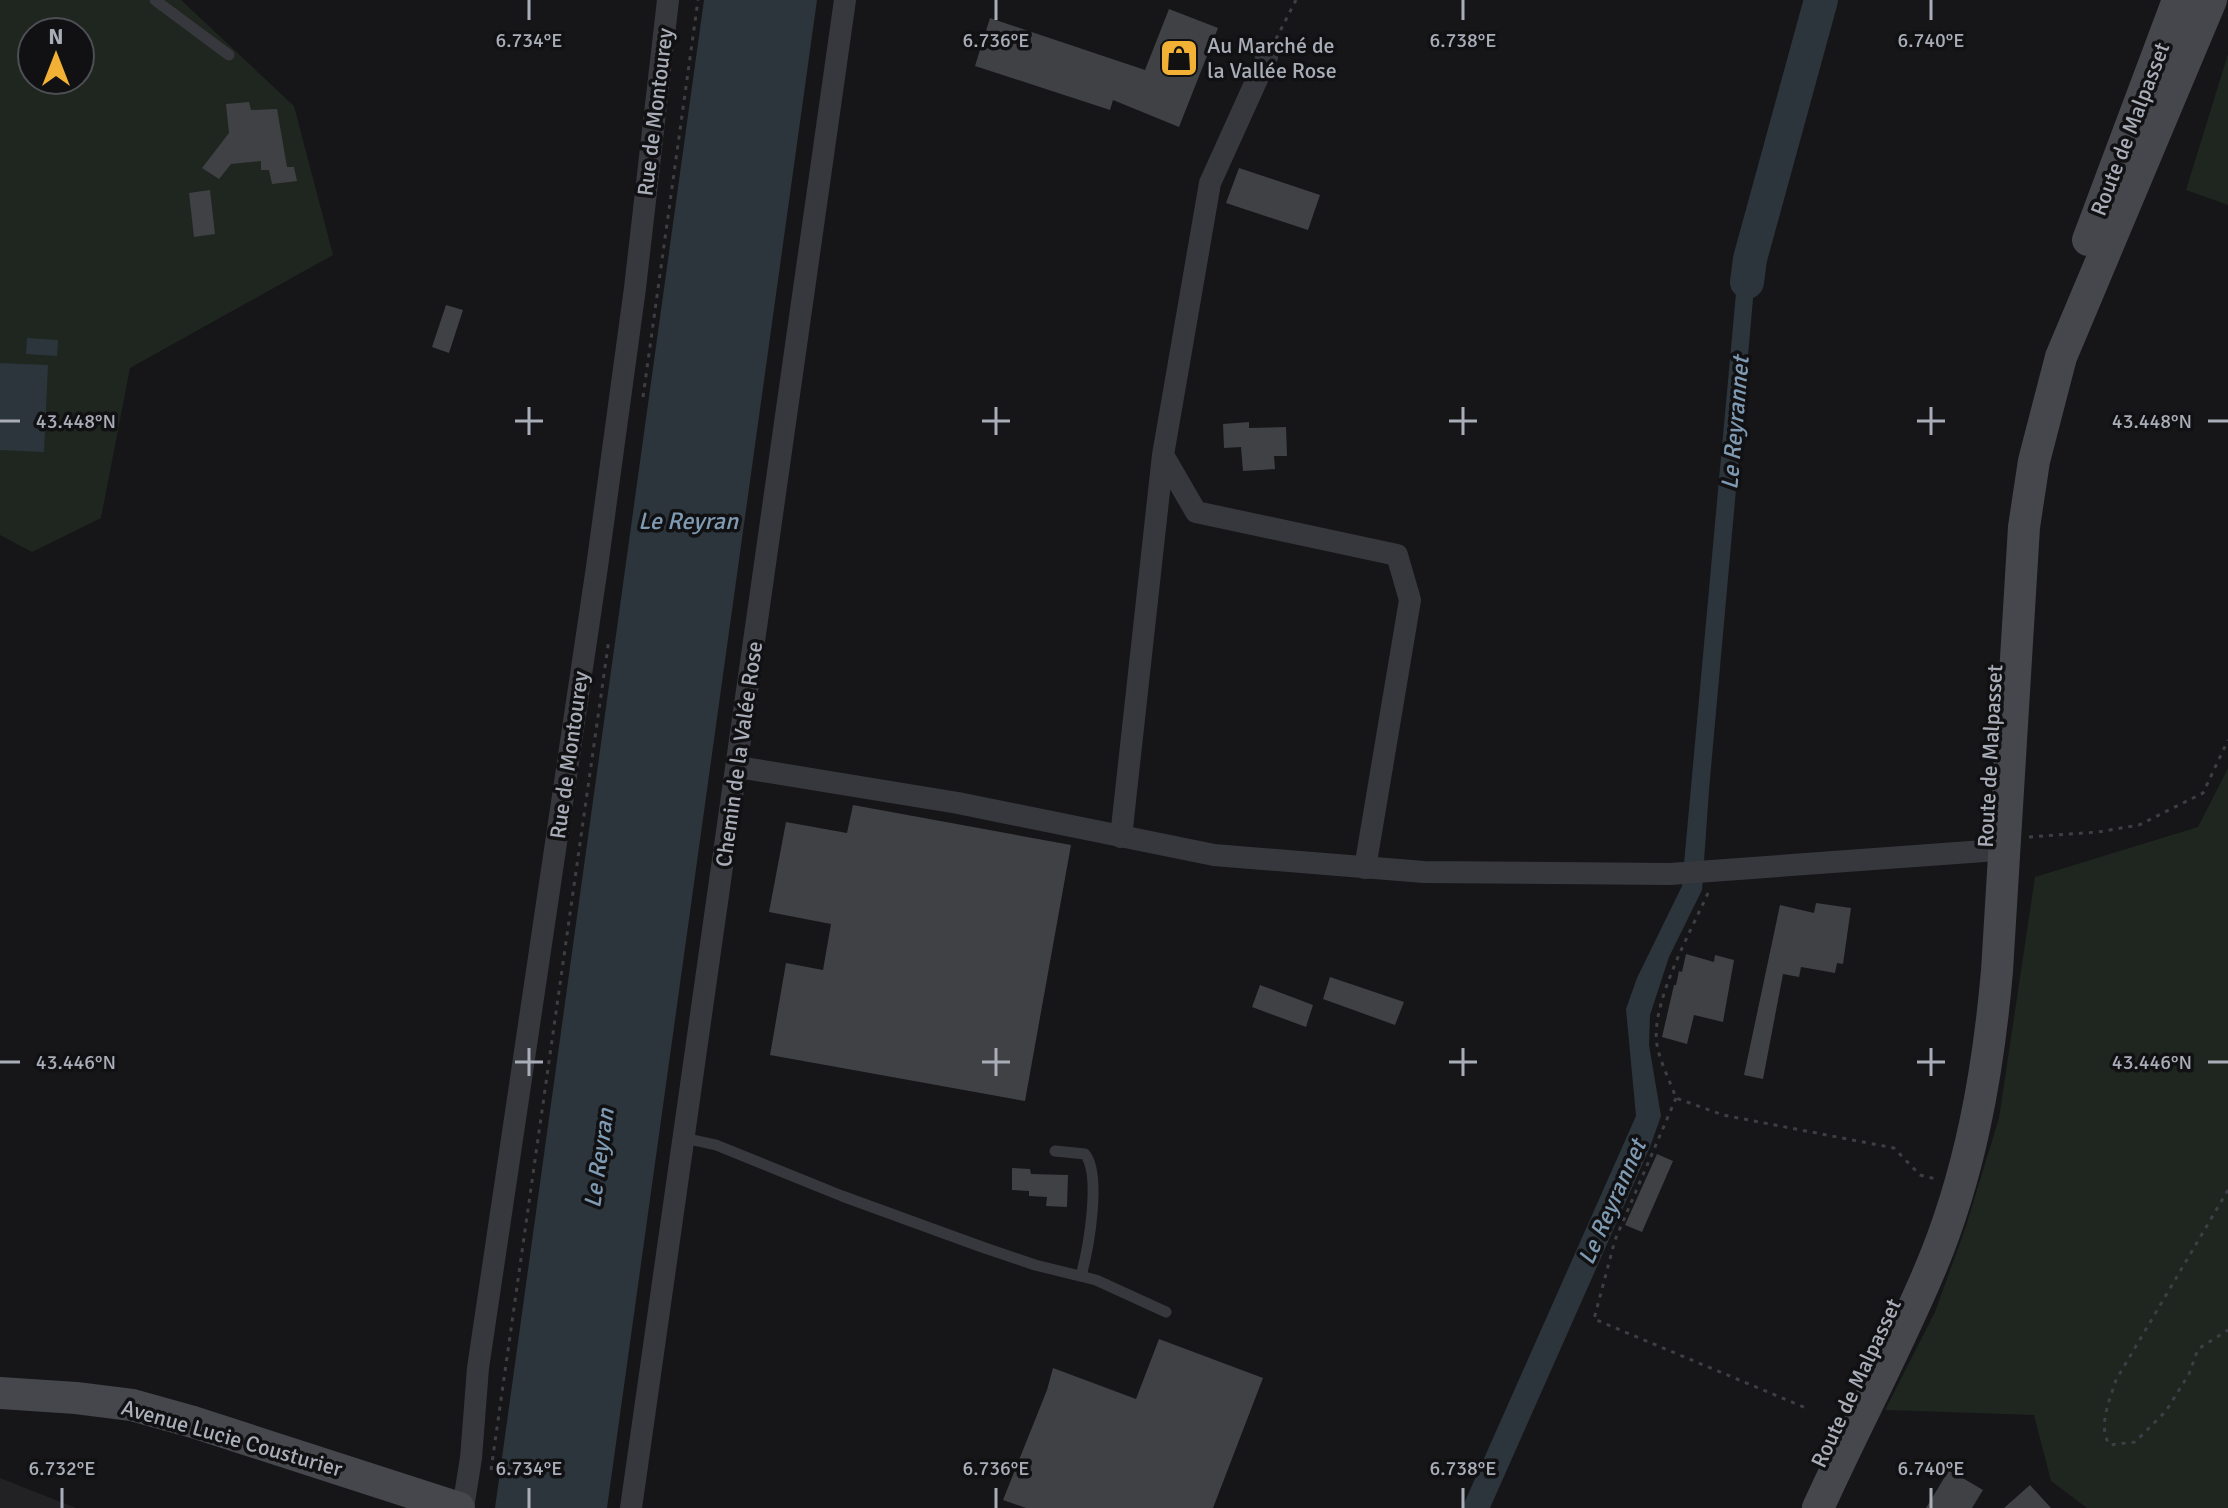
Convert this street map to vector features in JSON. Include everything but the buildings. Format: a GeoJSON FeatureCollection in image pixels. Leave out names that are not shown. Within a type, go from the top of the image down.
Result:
{"type":"FeatureCollection","features":[{"type":"Feature","properties":{"kind":"main road","name":"Route de Malpasset"},"geometry":{"type":"LineString","coordinates":[[1799,1508],[1930,1271],[1959,1187],[1976,1125],[1991,1039],[1998,884],[2005,528],[2014,460],[2043,355],[2178,0]]}},
{"type":"Feature","properties":{"kind":"main road","name":"Route de Malpasset"},"geometry":{"type":"LineString","coordinates":[[1818,1508],[1845,1428],[1913,1261],[1962,1095],[1998,847],[2024,527],[2040,434],[2061,357],[2211,0]]}},
{"type":"Feature","properties":{"kind":"main road","name":"Avenue Lucie Cousturier"},"geometry":{"type":"LineString","coordinates":[[0,1393],[132,1405],[458,1507]]}},
{"type":"Feature","properties":{"kind":"street","name":"Rue de Montourey"},"geometry":{"type":"LineString","coordinates":[[458,1507],[471,1458],[478,1368],[563,803],[633,303],[668,0]]}},
{"type":"Feature","properties":{"kind":"street","name":"Chemin de la Valée Rose"},"geometry":{"type":"LineString","coordinates":[[631,1508],[845,0]]}},
{"type":"Feature","properties":{"kind":"street"},"geometry":{"type":"LineString","coordinates":[[1121,837],[1163,455],[1210,183],[1267,57]]}},
{"type":"Feature","properties":{"kind":"street"},"geometry":{"type":"LineString","coordinates":[[1163,455],[1196,512],[1397,555],[1410,600],[1365,868]]}},
{"type":"Feature","properties":{"kind":"street"},"geometry":{"type":"LineString","coordinates":[[738,767],[958,803],[1214,855],[1424,872],[1670,874],[1998,847]]}},
{"type":"Feature","properties":{"kind":"lane"},"geometry":{"type":"LineString","coordinates":[[155,0],[229,55]]}},
{"type":"Feature","properties":{"kind":"lane"},"geometry":{"type":"LineString","coordinates":[[684,1138],[716,1145],[842,1196],[982,1247],[1117,1288],[1166,1312]]}},
{"type":"Feature","properties":{"kind":"lane"},"geometry":{"type":"LineString","coordinates":[[1055,1151],[1085,1154],[1092,1166],[1090,1220],[1081,1276]]}},
{"type":"Feature","properties":{"kind":"path"},"geometry":{"type":"LineString","coordinates":[[643,398],[698,0]]}},
{"type":"Feature","properties":{"kind":"path"},"geometry":{"type":"LineString","coordinates":[[1267,57],[1296,0]]}},
{"type":"Feature","properties":{"kind":"path"},"geometry":{"type":"LineString","coordinates":[[487,1479],[493,1468],[501,1415],[611,625]]}},
{"type":"Feature","properties":{"kind":"path"},"geometry":{"type":"LineString","coordinates":[[1998,847],[2139,825],[2203,793],[2228,740]]}},
{"type":"Feature","properties":{"kind":"path"},"geometry":{"type":"LineString","coordinates":[[1718,871],[1668,979],[1656,1032],[1657,1047],[1676,1098],[1615,1240],[1594,1319],[1806,1408]]}},
{"type":"Feature","properties":{"kind":"path"},"geometry":{"type":"LineString","coordinates":[[1676,1098],[1723,1115],[1894,1148],[1920,1175],[1939,1180]]}},
{"type":"Feature","properties":{"kind":"path"},"geometry":{"type":"LineString","coordinates":[[2228,1190],[2116,1380],[2106,1415],[2105,1438],[2110,1445],[2135,1442],[2166,1411],[2189,1374],[2198,1349],[2228,1330]]}},
{"type":"Feature","properties":{"kind":"shaded area"},"geometry":{"type":"Polygon","coordinates":[[[0,0],[181,0],[294,106],[333,255],[130,368],[101,518],[32,552],[0,535],[0,0]]]}},
{"type":"Feature","properties":{"kind":"shaded area"},"geometry":{"type":"Polygon","coordinates":[[[2228,54],[2228,205],[2186,190],[2228,54]]]}},
{"type":"Feature","properties":{"kind":"shaded area"},"geometry":{"type":"Polygon","coordinates":[[[2228,768],[2228,1508],[2087,1508],[2051,1481],[2034,1415],[1885,1410],[1935,1312],[1966,1226],[1999,1118],[2035,877],[2198,827],[2228,768]]]}},
{"type":"Feature","properties":{"kind":"shaded area"},"geometry":{"type":"Polygon","coordinates":[[[0,1478],[76,1508],[0,1508],[0,1478]]]}},
{"type":"Feature","properties":{"kind":"water","name":"Le Reyran"},"geometry":{"type":"Polygon","coordinates":[[[704,0],[817,0],[607,1508],[495,1508],[704,0]]]}},
{"type":"Feature","properties":{"kind":"water","name":"Le Reyrannet"},"geometry":{"type":"Polygon","coordinates":[[[1753,236],[1764,239],[1757,253],[1702,890],[1669,957],[1650,1015],[1649,1045],[1661,1116],[1490,1508],[1462,1508],[1636,1116],[1626,1009],[1637,978],[1682,886],[1739,260],[1753,236]]]}},
{"type":"Feature","properties":{"kind":"water"},"geometry":{"type":"Polygon","coordinates":[[[27,338],[58,340],[57,356],[26,354],[27,338]]]}},
{"type":"Feature","properties":{"kind":"water"},"geometry":{"type":"Polygon","coordinates":[[[0,363],[48,365],[44,452],[0,450],[0,363]]]}},
{"type":"Feature","properties":{"kind":"waterway","name":"Le Reyrannet"},"geometry":{"type":"LineString","coordinates":[[1747,282],[1750,259],[1821,0]]}},
{"type":"Feature","properties":{"kind":"place","name":"Au Marché de la Vallée Rose"},"geometry":{"type":"Point","coordinates":[1179,58]}}]}
